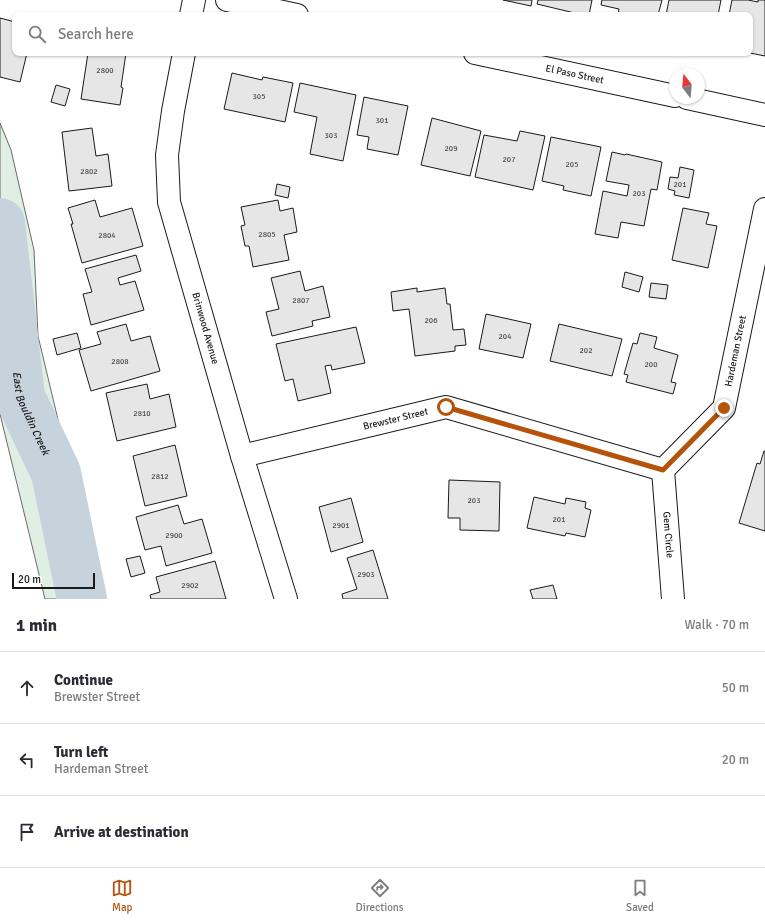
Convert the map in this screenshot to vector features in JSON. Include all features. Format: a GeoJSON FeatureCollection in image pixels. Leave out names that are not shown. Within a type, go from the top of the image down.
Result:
{"type":"FeatureCollection","features":[{"type":"Feature","properties":{"kind":"street"},"geometry":{"type":"LineString","coordinates":[[192,12],[194,0]]}},
{"type":"Feature","properties":{"kind":"street"},"geometry":{"type":"LineString","coordinates":[[227,0],[283,12]]}},
{"type":"Feature","properties":{"kind":"street","name":"Brinwood Avenue"},"geometry":{"type":"LineString","coordinates":[[183,56],[173,111],[167,155],[169,202],[242,456],[286,599]]}},
{"type":"Feature","properties":{"kind":"street","name":"El Paso Street"},"geometry":{"type":"LineString","coordinates":[[489,56],[669,95]]}},
{"type":"Feature","properties":{"kind":"street"},"geometry":{"type":"LineString","coordinates":[[705,102],[765,115]]}},
{"type":"Feature","properties":{"kind":"street","name":"Hardeman Street"},"geometry":{"type":"LineString","coordinates":[[663,470],[724,408],[765,209]]}},
{"type":"Feature","properties":{"kind":"street","name":"Brewster Street"},"geometry":{"type":"LineString","coordinates":[[242,456],[446,407],[663,470]]}},
{"type":"Feature","properties":{"kind":"street","name":"Gem Circle"},"geometry":{"type":"LineString","coordinates":[[663,470],[673,599]]}},
{"type":"Feature","properties":{"kind":"green space"},"geometry":{"type":"Polygon","coordinates":[[[0,123],[11,150],[34,250],[38,336],[101,599],[45,599],[0,414],[0,123]]]}},
{"type":"Feature","properties":{"kind":"building"},"geometry":{"type":"Polygon","coordinates":[[[503,0],[532,0],[531,6],[503,0]]]}},
{"type":"Feature","properties":{"kind":"building"},"geometry":{"type":"Polygon","coordinates":[[[538,0],[592,0],[590,12],[570,12],[537,4],[538,0]]]}},
{"type":"Feature","properties":{"kind":"building"},"geometry":{"type":"Polygon","coordinates":[[[602,0],[662,0],[659,12],[618,12],[619,9],[601,5],[602,0]]]}},
{"type":"Feature","properties":{"kind":"building"},"geometry":{"type":"Polygon","coordinates":[[[669,0],[721,0],[719,12],[667,12],[669,0]]]}},
{"type":"Feature","properties":{"kind":"building"},"geometry":{"type":"Polygon","coordinates":[[[732,0],[748,0],[758,2],[758,0],[765,0],[765,56],[753,54],[753,12],[730,12],[732,0]]]}},
{"type":"Feature","properties":{"kind":"building"},"geometry":{"type":"Polygon","coordinates":[[[0,18],[12,21],[12,56],[26,56],[20,82],[0,77],[0,18]]]}},
{"type":"Feature","properties":{"kind":"building"},"geometry":{"type":"Polygon","coordinates":[[[88,56],[126,56],[120,105],[81,99],[88,56]]]}},
{"type":"Feature","properties":{"kind":"building"},"geometry":{"type":"Polygon","coordinates":[[[232,73],[262,80],[263,77],[293,83],[285,122],[224,109],[232,73]]]}},
{"type":"Feature","properties":{"kind":"building"},"geometry":{"type":"Polygon","coordinates":[[[300,83],[356,95],[343,161],[310,154],[317,117],[294,112],[300,83]]]}},
{"type":"Feature","properties":{"kind":"building"},"geometry":{"type":"Polygon","coordinates":[[[56,85],[70,89],[65,106],[51,102],[56,85]]]}},
{"type":"Feature","properties":{"kind":"building"},"geometry":{"type":"Polygon","coordinates":[[[364,97],[408,106],[398,155],[367,149],[369,137],[357,135],[364,97]]]}},
{"type":"Feature","properties":{"kind":"building"},"geometry":{"type":"Polygon","coordinates":[[[432,118],[481,131],[470,176],[421,165],[432,118]]]}},
{"type":"Feature","properties":{"kind":"building"},"geometry":{"type":"Polygon","coordinates":[[[92,128],[96,156],[108,154],[112,186],[69,191],[62,132],[92,128]]]}},
{"type":"Feature","properties":{"kind":"building"},"geometry":{"type":"Polygon","coordinates":[[[520,131],[545,136],[533,190],[475,177],[484,135],[517,141],[520,131]]]}},
{"type":"Feature","properties":{"kind":"building"},"geometry":{"type":"Polygon","coordinates":[[[551,137],[601,147],[591,196],[563,190],[564,186],[542,181],[551,137]]]}},
{"type":"Feature","properties":{"kind":"building"},"geometry":{"type":"Polygon","coordinates":[[[612,152],[662,162],[657,190],[651,189],[644,226],[621,222],[618,238],[595,234],[603,191],[627,196],[629,185],[606,181],[612,152]]]}},
{"type":"Feature","properties":{"kind":"building"},"geometry":{"type":"Polygon","coordinates":[[[680,167],[694,170],[689,198],[674,195],[675,191],[668,189],[670,177],[678,178],[680,167]]]}},
{"type":"Feature","properties":{"kind":"building"},"geometry":{"type":"Polygon","coordinates":[[[277,184],[290,187],[288,198],[275,195],[277,184]]]}},
{"type":"Feature","properties":{"kind":"building"},"geometry":{"type":"Polygon","coordinates":[[[95,200],[100,217],[132,208],[143,246],[82,263],[68,208],[95,200]]]}},
{"type":"Feature","properties":{"kind":"building"},"geometry":{"type":"Polygon","coordinates":[[[278,200],[280,211],[293,208],[297,232],[284,235],[289,260],[253,267],[249,246],[245,246],[241,226],[245,225],[241,207],[278,200]]]}},
{"type":"Feature","properties":{"kind":"building"},"geometry":{"type":"Polygon","coordinates":[[[683,208],[709,213],[706,224],[717,226],[708,268],[672,260],[683,208]]]}},
{"type":"Feature","properties":{"kind":"building"},"geometry":{"type":"Polygon","coordinates":[[[136,255],[141,271],[118,278],[120,285],[135,281],[144,310],[91,325],[83,294],[92,292],[85,269],[136,255]]]}},
{"type":"Feature","properties":{"kind":"building"},"geometry":{"type":"Polygon","coordinates":[[[300,271],[305,291],[323,286],[330,317],[312,321],[313,326],[272,336],[266,312],[279,309],[271,278],[300,271]]]}},
{"type":"Feature","properties":{"kind":"building"},"geometry":{"type":"Polygon","coordinates":[[[625,272],[643,277],[639,292],[622,287],[625,272]]]}},
{"type":"Feature","properties":{"kind":"building"},"geometry":{"type":"Polygon","coordinates":[[[651,283],[668,285],[666,299],[649,297],[651,283]]]}},
{"type":"Feature","properties":{"kind":"building"},"geometry":{"type":"Polygon","coordinates":[[[417,288],[417,292],[445,288],[447,304],[450,304],[453,330],[464,329],[466,345],[455,346],[455,351],[415,356],[409,309],[393,311],[391,292],[417,288]]]}},
{"type":"Feature","properties":{"kind":"building"},"geometry":{"type":"Polygon","coordinates":[[[486,314],[531,324],[523,358],[479,349],[486,314]]]}},
{"type":"Feature","properties":{"kind":"building"},"geometry":{"type":"Polygon","coordinates":[[[126,324],[131,341],[150,336],[160,371],[91,391],[79,350],[101,344],[97,332],[126,324]]]}},
{"type":"Feature","properties":{"kind":"building"},"geometry":{"type":"Polygon","coordinates":[[[559,324],[622,339],[612,376],[550,361],[559,324]]]}},
{"type":"Feature","properties":{"kind":"building"},"geometry":{"type":"Polygon","coordinates":[[[356,327],[365,363],[332,370],[331,365],[325,366],[331,393],[298,401],[293,379],[285,381],[276,344],[356,327]]]}},
{"type":"Feature","properties":{"kind":"building"},"geometry":{"type":"Polygon","coordinates":[[[77,333],[81,348],[57,355],[53,339],[77,333]]]}},
{"type":"Feature","properties":{"kind":"building"},"geometry":{"type":"Polygon","coordinates":[[[640,333],[657,337],[654,348],[678,355],[671,382],[676,383],[673,394],[626,382],[628,375],[624,374],[633,343],[637,344],[640,333]]]}},
{"type":"Feature","properties":{"kind":"building"},"geometry":{"type":"Polygon","coordinates":[[[147,384],[150,399],[169,394],[176,427],[117,441],[106,393],[147,384]]]}},
{"type":"Feature","properties":{"kind":"building"},"geometry":{"type":"Polygon","coordinates":[[[175,445],[187,496],[145,506],[133,456],[175,445]]]}},
{"type":"Feature","properties":{"kind":"building"},"geometry":{"type":"Polygon","coordinates":[[[764,451],[765,531],[739,523],[757,463],[760,464],[764,451]]]}},
{"type":"Feature","properties":{"kind":"building"},"geometry":{"type":"Polygon","coordinates":[[[449,480],[500,482],[499,531],[460,530],[460,518],[448,518],[449,480]]]}},
{"type":"Feature","properties":{"kind":"building"},"geometry":{"type":"Polygon","coordinates":[[[534,497],[565,504],[566,498],[586,502],[585,508],[591,510],[585,537],[566,533],[565,536],[527,528],[534,497]]]}},
{"type":"Feature","properties":{"kind":"building"},"geometry":{"type":"Polygon","coordinates":[[[351,498],[363,542],[331,552],[319,507],[351,498]]]}},
{"type":"Feature","properties":{"kind":"building"},"geometry":{"type":"Polygon","coordinates":[[[178,505],[184,524],[202,519],[212,553],[166,566],[161,546],[145,550],[136,517],[178,505]]]}},
{"type":"Feature","properties":{"kind":"building"},"geometry":{"type":"Polygon","coordinates":[[[373,550],[388,599],[343,599],[342,594],[357,589],[347,558],[373,550]]]}},
{"type":"Feature","properties":{"kind":"building"},"geometry":{"type":"Polygon","coordinates":[[[140,556],[145,573],[131,577],[126,559],[140,556]]]}},
{"type":"Feature","properties":{"kind":"building"},"geometry":{"type":"Polygon","coordinates":[[[215,561],[226,599],[151,599],[150,595],[160,592],[156,577],[215,561]]]}},
{"type":"Feature","properties":{"kind":"building"},"geometry":{"type":"Polygon","coordinates":[[[553,585],[557,599],[533,599],[530,590],[553,585]]]}},
{"type":"Feature","properties":{"kind":"waterway","name":"East Bouldin Creek"},"geometry":{"type":"LineString","coordinates":[[0,223],[20,397],[56,473],[82,599]]}},
{"type":"Feature","properties":{"kind":"route"},"geometry":{"type":"LineString","coordinates":[[446,407],[663,470],[724,408]]}}]}
